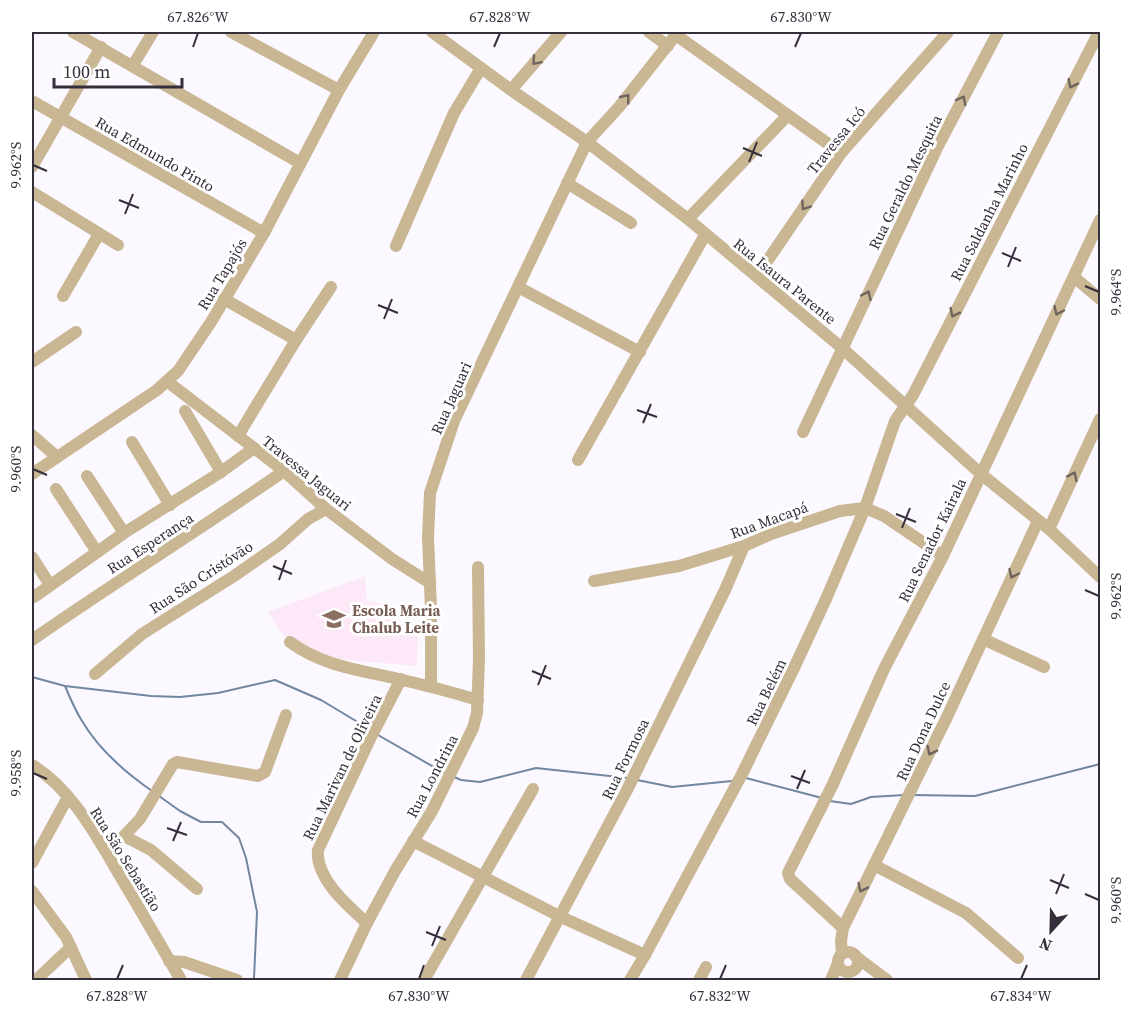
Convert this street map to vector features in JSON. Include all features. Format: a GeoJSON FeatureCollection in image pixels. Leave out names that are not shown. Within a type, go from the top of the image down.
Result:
{"type":"FeatureCollection","features":[{"type":"Feature","properties":{"kind":"street"},"geometry":{"type":"LineString","coordinates":[[73,32],[300,163]]}},
{"type":"Feature","properties":{"kind":"street"},"geometry":{"type":"LineString","coordinates":[[133,65],[153,32]]}},
{"type":"Feature","properties":{"kind":"street"},"geometry":{"type":"LineString","coordinates":[[231,32],[339,90]]}},
{"type":"Feature","properties":{"kind":"street","name":"Rua Tapajós"},"geometry":{"type":"LineString","coordinates":[[32,474],[168,382],[186,360],[264,232],[339,90],[374,32]]}},
{"type":"Feature","properties":{"kind":"street","name":"Rua Isaura Parente"},"geometry":{"type":"LineString","coordinates":[[432,32],[587,142],[688,219],[842,348],[981,474],[1101,577]]}},
{"type":"Feature","properties":{"kind":"street"},"geometry":{"type":"LineString","coordinates":[[511,90],[561,32]]}},
{"type":"Feature","properties":{"kind":"street"},"geometry":{"type":"LineString","coordinates":[[649,32],[668,46]]}},
{"type":"Feature","properties":{"kind":"street","name":"Travessa Icó"},"geometry":{"type":"LineString","coordinates":[[757,276],[841,153],[948,32]]}},
{"type":"Feature","properties":{"kind":"street","name":"Rua Geraldo Mesquita"},"geometry":{"type":"LineString","coordinates":[[803,432],[938,146],[998,32]]}},
{"type":"Feature","properties":{"kind":"street","name":"Rua Saldanha Marinho"},"geometry":{"type":"LineString","coordinates":[[906,406],[1098,32]]}},
{"type":"Feature","properties":{"kind":"street"},"geometry":{"type":"LineString","coordinates":[[677,33],[841,153]]}},
{"type":"Feature","properties":{"kind":"street","name":"Rua Jaguari"},"geometry":{"type":"LineString","coordinates":[[431,686],[428,514],[430,493],[454,422],[587,142],[619,107],[677,33]]}},
{"type":"Feature","properties":{"kind":"street"},"geometry":{"type":"LineString","coordinates":[[32,167],[101,48]]}},
{"type":"Feature","properties":{"kind":"street"},"geometry":{"type":"LineString","coordinates":[[396,246],[454,113],[481,68]]}},
{"type":"Feature","properties":{"kind":"street","name":"Rua Edmundo Pinto"},"geometry":{"type":"LineString","coordinates":[[32,101],[264,232]]}},
{"type":"Feature","properties":{"kind":"street"},"geometry":{"type":"LineString","coordinates":[[688,219],[788,115]]}},
{"type":"Feature","properties":{"kind":"street"},"geometry":{"type":"LineString","coordinates":[[567,183],[631,223]]}},
{"type":"Feature","properties":{"kind":"street"},"geometry":{"type":"LineString","coordinates":[[32,192],[118,245]]}},
{"type":"Feature","properties":{"kind":"street","name":"Rua Senador Kairala"},"geometry":{"type":"LineString","coordinates":[[843,928],[790,879],[788,873],[829,792],[884,669],[943,556],[1099,226]]}},
{"type":"Feature","properties":{"kind":"street"},"geometry":{"type":"LineString","coordinates":[[63,296],[99,234]]}},
{"type":"Feature","properties":{"kind":"street"},"geometry":{"type":"LineString","coordinates":[[578,460],[705,235]]}},
{"type":"Feature","properties":{"kind":"street"},"geometry":{"type":"LineString","coordinates":[[1074,278],[1101,299]]}},
{"type":"Feature","properties":{"kind":"street"},"geometry":{"type":"LineString","coordinates":[[238,436],[331,287]]}},
{"type":"Feature","properties":{"kind":"street"},"geometry":{"type":"LineString","coordinates":[[518,287],[640,352]]}},
{"type":"Feature","properties":{"kind":"street"},"geometry":{"type":"LineString","coordinates":[[224,299],[296,340]]}},
{"type":"Feature","properties":{"kind":"street"},"geometry":{"type":"LineString","coordinates":[[32,362],[76,332]]}},
{"type":"Feature","properties":{"kind":"street","name":"Travessa Jaguari"},"geometry":{"type":"LineString","coordinates":[[168,382],[284,471],[326,509],[392,559],[430,584]]}},
{"type":"Feature","properties":{"kind":"street","name":"Rua Belém"},"geometry":{"type":"LineString","coordinates":[[630,981],[742,774],[822,609],[864,508],[895,421],[906,406]]}},
{"type":"Feature","properties":{"kind":"street"},"geometry":{"type":"LineString","coordinates":[[185,411],[221,472]]}},
{"type":"Feature","properties":{"kind":"street"},"geometry":{"type":"LineString","coordinates":[[1048,530],[1101,419]]}},
{"type":"Feature","properties":{"kind":"street"},"geometry":{"type":"LineString","coordinates":[[32,435],[57,457]]}},
{"type":"Feature","properties":{"kind":"street"},"geometry":{"type":"LineString","coordinates":[[132,442],[170,505]]}},
{"type":"Feature","properties":{"kind":"street"},"geometry":{"type":"LineString","coordinates":[[34,597],[124,533],[221,472],[254,448]]}},
{"type":"Feature","properties":{"kind":"street","name":"Rua Esperança"},"geometry":{"type":"LineString","coordinates":[[32,640],[284,471]]}},
{"type":"Feature","properties":{"kind":"street"},"geometry":{"type":"LineString","coordinates":[[87,476],[124,533]]}},
{"type":"Feature","properties":{"kind":"street"},"geometry":{"type":"LineString","coordinates":[[56,489],[97,552]]}},
{"type":"Feature","properties":{"kind":"street"},"geometry":{"type":"LineString","coordinates":[[864,508],[884,516],[943,556]]}},
{"type":"Feature","properties":{"kind":"street","name":"Rua Macapá"},"geometry":{"type":"LineString","coordinates":[[594,581],[679,566],[744,546],[771,534],[840,511],[864,508]]}},
{"type":"Feature","properties":{"kind":"street","name":"Rua São Cristóvão"},"geometry":{"type":"LineString","coordinates":[[95,674],[141,633],[234,576],[280,544],[308,519],[326,509]]}},
{"type":"Feature","properties":{"kind":"street","name":"Rua Dona Dulce"},"geometry":{"type":"LineString","coordinates":[[831,981],[840,958],[843,928],[914,785],[1038,521]]}},
{"type":"Feature","properties":{"kind":"street","name":"Rua Formosa"},"geometry":{"type":"LineString","coordinates":[[526,981],[627,790],[725,590],[744,546]]}},
{"type":"Feature","properties":{"kind":"street"},"geometry":{"type":"LineString","coordinates":[[32,557],[50,585]]}},
{"type":"Feature","properties":{"kind":"street","name":"Rua Londrina"},"geometry":{"type":"LineString","coordinates":[[340,981],[367,923],[432,811],[473,728],[478,700],[478,567]]}},
{"type":"Feature","properties":{"kind":"street"},"geometry":{"type":"LineString","coordinates":[[983,639],[1044,667]]}},
{"type":"Feature","properties":{"kind":"street"},"geometry":{"type":"LineString","coordinates":[[290,642],[304,653],[323,661],[431,686],[478,700]]}},
{"type":"Feature","properties":{"kind":"street","name":"Rua Marivan de Oliveira"},"geometry":{"type":"LineString","coordinates":[[367,923],[339,898],[317,856],[322,839],[401,679]]}},
{"type":"Feature","properties":{"kind":"street"},"geometry":{"type":"LineString","coordinates":[[105,850],[124,836],[148,808],[168,772],[177,762],[258,776],[265,771],[286,716]]}},
{"type":"Feature","properties":{"kind":"street","name":"Rua São Sebastião"},"geometry":{"type":"LineString","coordinates":[[32,765],[53,780],[68,797],[105,850],[181,981]]}},
{"type":"Feature","properties":{"kind":"street"},"geometry":{"type":"LineString","coordinates":[[424,981],[533,789]]}},
{"type":"Feature","properties":{"kind":"street"},"geometry":{"type":"LineString","coordinates":[[32,863],[68,797]]}},
{"type":"Feature","properties":{"kind":"street"},"geometry":{"type":"LineString","coordinates":[[124,836],[151,850],[197,889]]}},
{"type":"Feature","properties":{"kind":"street"},"geometry":{"type":"LineString","coordinates":[[413,841],[561,917],[645,955]]}},
{"type":"Feature","properties":{"kind":"street"},"geometry":{"type":"LineString","coordinates":[[874,865],[966,913],[1018,958]]}},
{"type":"Feature","properties":{"kind":"street"},"geometry":{"type":"LineString","coordinates":[[32,891],[57,922],[86,981]]}},
{"type":"Feature","properties":{"kind":"street"},"geometry":{"type":"LineString","coordinates":[[36,981],[71,947]]}},
{"type":"Feature","properties":{"kind":"street"},"geometry":{"type":"LineString","coordinates":[[851,953],[883,978],[840,968],[840,958],[851,953]]}},
{"type":"Feature","properties":{"kind":"street"},"geometry":{"type":"LineString","coordinates":[[838,981],[857,964],[855,956]]}},
{"type":"Feature","properties":{"kind":"street"},"geometry":{"type":"LineString","coordinates":[[170,961],[184,962],[237,981]]}},
{"type":"Feature","properties":{"kind":"street"},"geometry":{"type":"LineString","coordinates":[[699,981],[706,967]]}},
{"type":"Feature","properties":{"kind":"shaded area","name":"Escola Maria Chalub Leite"},"geometry":{"type":"Polygon","coordinates":[[[365,576],[367,601],[389,605],[400,625],[418,626],[417,666],[326,658],[282,634],[268,612],[365,576]]]}},
{"type":"Feature","properties":{"kind":"waterway"},"geometry":{"type":"LineString","coordinates":[[32,677],[65,686],[180,697],[218,693],[275,680],[321,700],[371,730]]}},
{"type":"Feature","properties":{"kind":"waterway"},"geometry":{"type":"LineString","coordinates":[[65,686],[79,717],[96,741],[123,768],[152,791]]}},
{"type":"Feature","properties":{"kind":"waterway"},"geometry":{"type":"LineString","coordinates":[[378,735],[446,774]]}},
{"type":"Feature","properties":{"kind":"waterway"},"geometry":{"type":"LineString","coordinates":[[913,795],[975,796],[1100,764]]}},
{"type":"Feature","properties":{"kind":"waterway"},"geometry":{"type":"LineString","coordinates":[[454,777],[480,782],[536,768],[628,778]]}},
{"type":"Feature","properties":{"kind":"waterway"},"geometry":{"type":"LineString","coordinates":[[746,778],[822,798]]}},
{"type":"Feature","properties":{"kind":"waterway"},"geometry":{"type":"LineString","coordinates":[[637,780],[672,787],[732,781]]}},
{"type":"Feature","properties":{"kind":"waterway"},"geometry":{"type":"LineString","coordinates":[[830,801],[851,804],[871,797],[904,795]]}},
{"type":"Feature","properties":{"kind":"waterway"},"geometry":{"type":"LineString","coordinates":[[159,796],[201,822],[222,822],[239,838],[246,858],[257,912],[254,978]]}},
{"type":"Feature","properties":{"kind":"place","name":"Escola Maria Chalub Leite"},"geometry":{"type":"Point","coordinates":[334,619]}}]}
